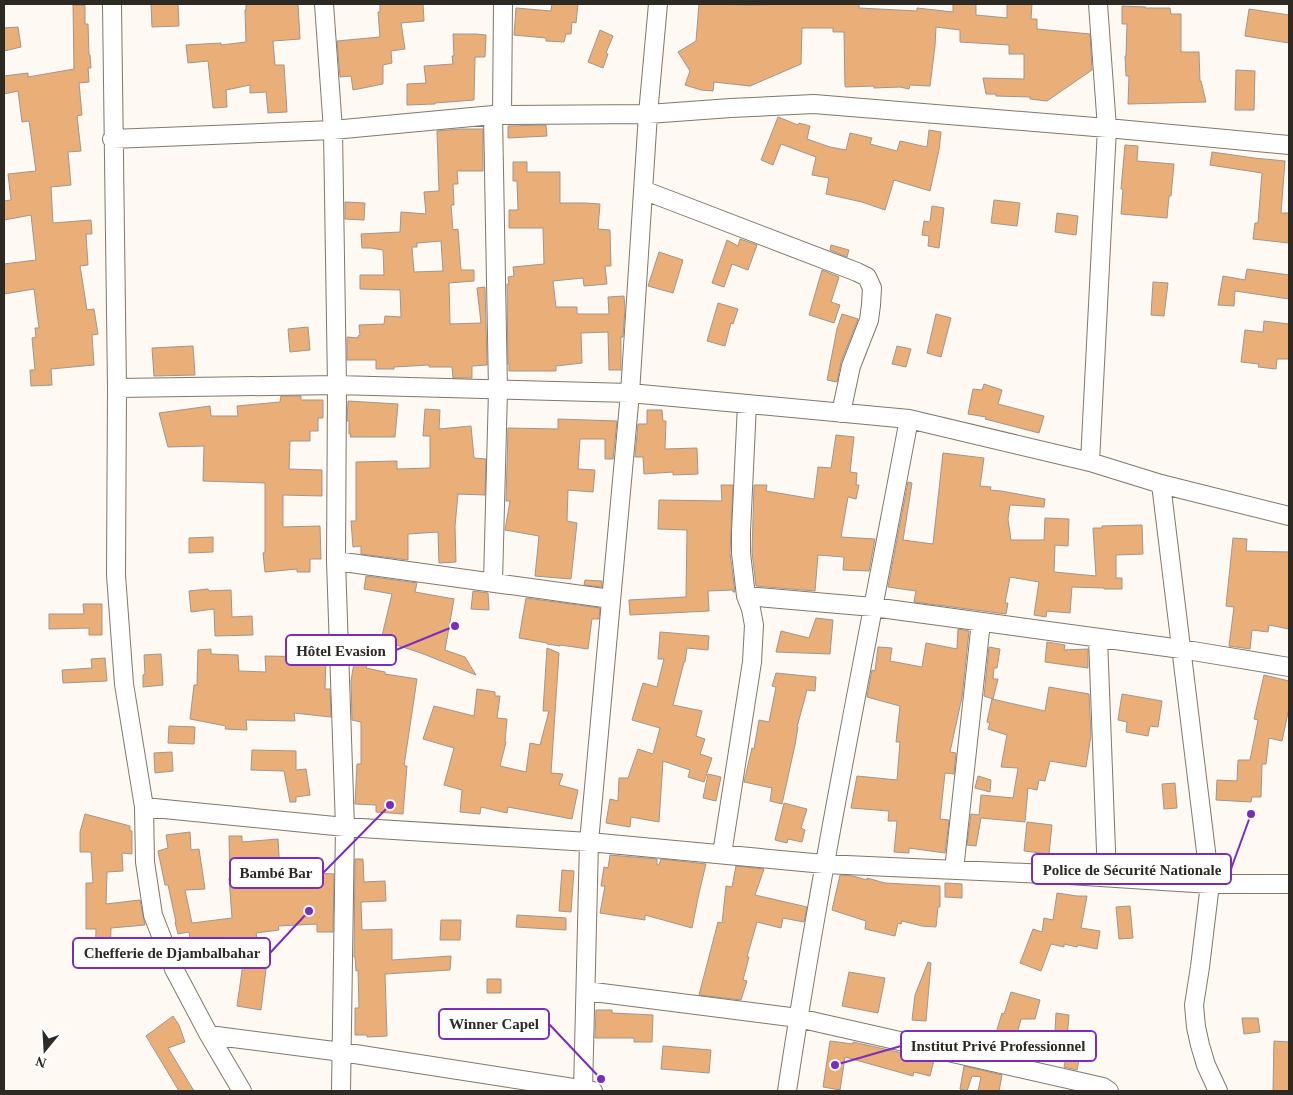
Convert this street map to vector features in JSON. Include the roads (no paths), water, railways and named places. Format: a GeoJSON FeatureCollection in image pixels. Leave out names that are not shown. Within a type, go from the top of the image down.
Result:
{"type":"FeatureCollection","features":[{"type":"Feature","properties":{"kind":"street"},"geometry":{"type":"LineString","coordinates":[[112,4],[112,139],[117,388],[116,575],[124,684],[144,808],[145,862],[153,915],[174,969],[209,1035],[242,1091]]}},
{"type":"Feature","properties":{"kind":"street"},"geometry":{"type":"LineString","coordinates":[[324,4],[333,130],[337,385],[336,561],[344,827],[341,1091]]}},
{"type":"Feature","properties":{"kind":"street"},"geometry":{"type":"LineString","coordinates":[[492,582],[498,390],[498,116],[503,4]]}},
{"type":"Feature","properties":{"kind":"street"},"geometry":{"type":"LineString","coordinates":[[209,1035],[342,1052],[587,1091],[586,990],[589,842],[630,393],[648,114],[658,4]]}},
{"type":"Feature","properties":{"kind":"street"},"geometry":{"type":"LineString","coordinates":[[1090,462],[1107,128],[1098,4]]}},
{"type":"Feature","properties":{"kind":"street"},"geometry":{"type":"LineString","coordinates":[[112,139],[333,130],[498,116],[648,114],[814,104],[1289,145]]}},
{"type":"Feature","properties":{"kind":"street"},"geometry":{"type":"LineString","coordinates":[[643,190],[867,277],[872,288],[872,305],[869,320],[850,366],[841,413]]}},
{"type":"Feature","properties":{"kind":"street"},"geometry":{"type":"LineString","coordinates":[[117,388],[337,385],[630,393],[909,419],[1090,462],[1161,484],[1289,516]]}},
{"type":"Feature","properties":{"kind":"street"},"geometry":{"type":"LineString","coordinates":[[722,854],[752,662],[754,625],[752,609],[746,596],[741,553],[747,404]]}},
{"type":"Feature","properties":{"kind":"street"},"geometry":{"type":"LineString","coordinates":[[787,1091],[824,864],[909,419]]}},
{"type":"Feature","properties":{"kind":"street"},"geometry":{"type":"LineString","coordinates":[[1161,484],[1210,884],[1194,1005],[1196,1027],[1206,1066],[1218,1091]]}},
{"type":"Feature","properties":{"kind":"street"},"geometry":{"type":"LineString","coordinates":[[336,561],[611,599]]}},
{"type":"Feature","properties":{"kind":"street"},"geometry":{"type":"LineString","coordinates":[[746,596],[873,607],[1181,649],[1289,667]]}},
{"type":"Feature","properties":{"kind":"street"},"geometry":{"type":"LineString","coordinates":[[954,870],[981,622]]}},
{"type":"Feature","properties":{"kind":"street"},"geometry":{"type":"LineString","coordinates":[[1098,638],[1107,877]]}},
{"type":"Feature","properties":{"kind":"street"},"geometry":{"type":"LineString","coordinates":[[144,808],[344,827],[589,842],[824,864],[1107,877],[1210,884],[1289,884]]}},
{"type":"Feature","properties":{"kind":"street"},"geometry":{"type":"LineString","coordinates":[[586,990],[798,1018],[1103,1087],[1109,1091]]}},
{"type":"Feature","properties":{"kind":"place","name":"Hôtel Evasion"},"geometry":{"type":"Point","coordinates":[455,626]}},
{"type":"Feature","properties":{"kind":"place","name":"Bambé Bar"},"geometry":{"type":"Point","coordinates":[390,805]}},
{"type":"Feature","properties":{"kind":"place","name":"Police de Sécurité Nationale"},"geometry":{"type":"Point","coordinates":[1251,814]}},
{"type":"Feature","properties":{"kind":"place","name":"Chefferie de Djambalbahar"},"geometry":{"type":"Point","coordinates":[309,911]}},
{"type":"Feature","properties":{"kind":"place","name":"Institut Privé Professionnel"},"geometry":{"type":"Point","coordinates":[835,1065]}},
{"type":"Feature","properties":{"kind":"place","name":"Winner Capel"},"geometry":{"type":"Point","coordinates":[601,1079]}}]}
